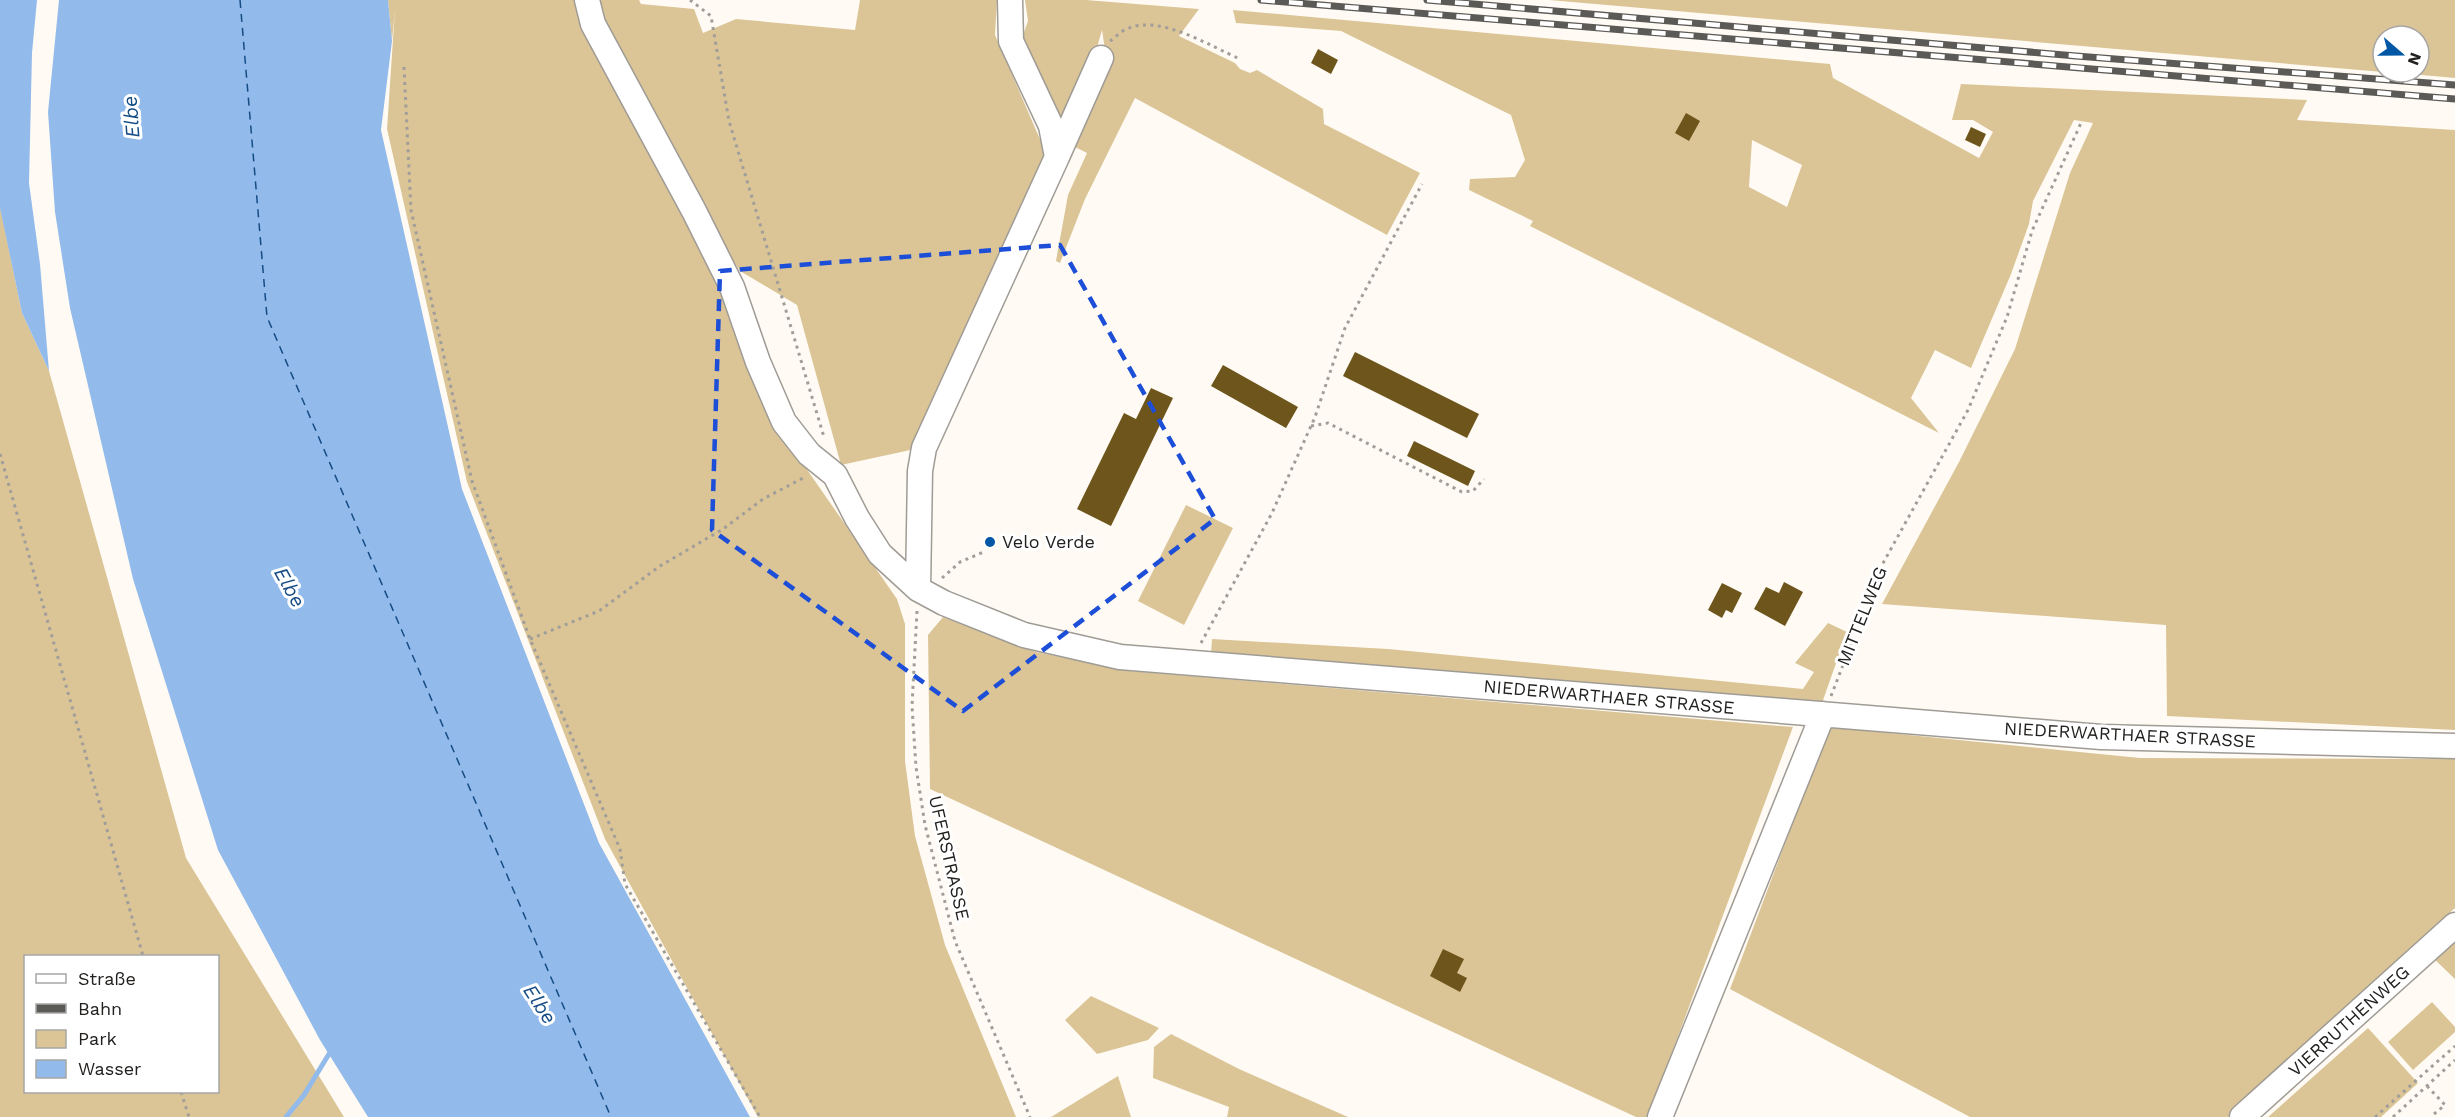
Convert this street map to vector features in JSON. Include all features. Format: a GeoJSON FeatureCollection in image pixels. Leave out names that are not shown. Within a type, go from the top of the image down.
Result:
{"type":"FeatureCollection","features":[{"type":"Feature","properties":{"kind":"street"},"geometry":{"type":"LineString","coordinates":[[587,0],[593,24],[694,211],[732,287],[758,362],[784,422],[809,454],[831,472]]}},
{"type":"Feature","properties":{"kind":"street"},"geometry":{"type":"LineString","coordinates":[[1010,0],[1011,41],[1051,126],[1057,158]]}},
{"type":"Feature","properties":{"kind":"street"},"geometry":{"type":"LineString","coordinates":[[929,585],[920,471],[924,448],[1101,58]]}},
{"type":"Feature","properties":{"kind":"street","name":"NIEDERWARTHAER STRASSE"},"geometry":{"type":"LineString","coordinates":[[831,472],[880,554],[980,618],[1044,641],[1120,657],[2101,737],[2455,746]]}},
{"type":"Feature","properties":{"kind":"street"},"geometry":{"type":"LineString","coordinates":[[1660,1117],[1823,714]]}},
{"type":"Feature","properties":{"kind":"street","name":"VIERRUTHENWEG"},"geometry":{"type":"LineString","coordinates":[[2242,1117],[2455,925]]}},
{"type":"Feature","properties":{"kind":"path"},"geometry":{"type":"LineString","coordinates":[[690,0],[711,16],[729,121],[825,441]]}},
{"type":"Feature","properties":{"kind":"path"},"geometry":{"type":"LineString","coordinates":[[1101,58],[1107,43],[1130,27],[1155,24],[1176,30],[1240,59]]}},
{"type":"Feature","properties":{"kind":"path"},"geometry":{"type":"LineString","coordinates":[[404,67],[411,210],[472,481],[530,639],[620,849],[625,884],[760,1117]]}},
{"type":"Feature","properties":{"kind":"path","name":"MITTELWEG"},"geometry":{"type":"LineString","coordinates":[[1823,714],[1882,565],[1968,410],[2007,317],[2032,231],[2081,123]]}},
{"type":"Feature","properties":{"kind":"path"},"geometry":{"type":"LineString","coordinates":[[1191,663],[1216,612],[1272,513],[1311,426],[1345,328],[1422,184]]}},
{"type":"Feature","properties":{"kind":"path"},"geometry":{"type":"LineString","coordinates":[[1311,426],[1328,423],[1462,492],[1473,491],[1484,479]]}},
{"type":"Feature","properties":{"kind":"path"},"geometry":{"type":"LineString","coordinates":[[0,454],[142,955]]}},
{"type":"Feature","properties":{"kind":"path"},"geometry":{"type":"LineString","coordinates":[[530,639],[598,610],[660,567],[723,529],[763,498],[831,472]]}},
{"type":"Feature","properties":{"kind":"path"},"geometry":{"type":"LineString","coordinates":[[929,585],[960,562],[987,551]]}},
{"type":"Feature","properties":{"kind":"path","name":"UFERSTRASSE"},"geometry":{"type":"LineString","coordinates":[[929,585],[912,706],[916,767],[925,825],[955,941],[1030,1117]]}},
{"type":"Feature","properties":{"kind":"path"},"geometry":{"type":"LineString","coordinates":[[2374,1117],[2455,1046]]}},
{"type":"Feature","properties":{"kind":"path"},"geometry":{"type":"LineString","coordinates":[[2393,1117],[2455,1060]]}},
{"type":"Feature","properties":{"kind":"path"},"geometry":{"type":"LineString","coordinates":[[2427,1086],[2445,1105],[2434,1114]]}},
{"type":"Feature","properties":{"kind":"path"},"geometry":{"type":"LineString","coordinates":[[181,1093],[189,1117]]}},
{"type":"Feature","properties":{"kind":"highlighted area"},"geometry":{"type":"Polygon","coordinates":[[[1060,245],[1215,519],[963,711],[712,530],[720,271],[1060,245]]]}},
{"type":"Feature","properties":{"kind":"green space"},"geometry":{"type":"Polygon","coordinates":[[[388,0],[579,0],[730,298],[776,425],[897,599],[905,624],[905,761],[915,836],[945,945],[1016,1117],[758,1117],[605,839],[467,482],[387,129],[395,9],[392,41],[388,0]]]}},
{"type":"Feature","properties":{"kind":"green space"},"geometry":{"type":"Polygon","coordinates":[[[596,0],[639,0],[641,4],[694,9],[703,33],[736,19],[855,30],[860,0],[997,0],[995,35],[1042,144],[1044,161],[915,449],[841,465],[797,305],[740,271],[709,223],[603,25],[596,0]]]}},
{"type":"Feature","properties":{"kind":"green space"},"geometry":{"type":"Polygon","coordinates":[[[1025,0],[1086,0],[1199,9],[1179,36],[1235,63],[1240,69],[1250,73],[1257,70],[1323,109],[1324,124],[1420,173],[1387,235],[1135,98],[1085,199],[1060,263],[1056,261],[1068,195],[1087,153],[1071,145],[1107,63],[1102,30],[1094,58],[1062,119],[1032,67],[1021,41],[1028,21],[1025,0]]]}},
{"type":"Feature","properties":{"kind":"green space"},"geometry":{"type":"Polygon","coordinates":[[[1549,0],[2455,0],[2455,78],[2431,76],[2431,24],[2371,24],[2371,71],[1549,0]]]}},
{"type":"Feature","properties":{"kind":"green space"},"geometry":{"type":"Polygon","coordinates":[[[1233,10],[1830,64],[1833,78],[1979,158],[1993,132],[1973,120],[1952,120],[1961,84],[2307,100],[2297,120],[2455,130],[2455,730],[2167,716],[2166,625],[1882,604],[1959,462],[2015,349],[2070,173],[2093,123],[2074,120],[2033,201],[2029,224],[2011,274],[1971,368],[1935,350],[1911,398],[1939,433],[1530,226],[1533,221],[1469,190],[1470,179],[1515,177],[1525,160],[1511,115],[1341,31],[1236,23],[1233,10]],[[1752,140],[1749,187],[1787,207],[1802,165],[1752,140]]]}},
{"type":"Feature","properties":{"kind":"green space"},"geometry":{"type":"Polygon","coordinates":[[[0,206],[22,313],[49,371],[186,858],[344,1117],[0,1117],[0,206]]]}},
{"type":"Feature","properties":{"kind":"green space"},"geometry":{"type":"Polygon","coordinates":[[[1186,505],[1233,528],[1184,625],[1138,601],[1186,505]]]}},
{"type":"Feature","properties":{"kind":"green space"},"geometry":{"type":"Polygon","coordinates":[[[943,617],[1036,652],[1130,671],[1793,727],[1648,1117],[1636,1117],[930,789],[928,635],[943,617]]]}},
{"type":"Feature","properties":{"kind":"green space"},"geometry":{"type":"Polygon","coordinates":[[[1828,623],[1847,632],[1822,703],[1211,654],[1212,639],[1388,649],[1803,689],[1814,672],[1795,663],[1828,623]]]}},
{"type":"Feature","properties":{"kind":"green space"},"geometry":{"type":"Polygon","coordinates":[[[1829,727],[2140,758],[2455,759],[2455,908],[2228,1117],[1970,1117],[1730,989],[1829,727]]]}},
{"type":"Feature","properties":{"kind":"green space"},"geometry":{"type":"Polygon","coordinates":[[[2455,934],[2455,979],[2431,956],[2455,934]]]}},
{"type":"Feature","properties":{"kind":"green space"},"geometry":{"type":"Polygon","coordinates":[[[1091,996],[1159,1028],[1148,1040],[1097,1054],[1065,1020],[1091,996]]]}},
{"type":"Feature","properties":{"kind":"green space"},"geometry":{"type":"Polygon","coordinates":[[[2432,1002],[2455,1027],[2455,1032],[2413,1070],[2388,1042],[2432,1002]]]}},
{"type":"Feature","properties":{"kind":"green space"},"geometry":{"type":"Polygon","coordinates":[[[2368,1028],[2418,1083],[2381,1117],[2268,1117],[2368,1028]]]}},
{"type":"Feature","properties":{"kind":"green space"},"geometry":{"type":"Polygon","coordinates":[[[1171,1034],[1239,1069],[1348,1117],[1227,1117],[1229,1107],[1153,1078],[1154,1047],[1171,1034]]]}},
{"type":"Feature","properties":{"kind":"green space"},"geometry":{"type":"Polygon","coordinates":[[[1118,1076],[1131,1117],[1051,1117],[1118,1076]]]}},
{"type":"Feature","properties":{"kind":"water"},"geometry":{"type":"Polygon","coordinates":[[[0,0],[37,0],[32,53],[29,183],[40,264],[49,371],[22,313],[0,208],[0,0]]]}},
{"type":"Feature","properties":{"kind":"water","name":"Elbe"},"geometry":{"type":"Polygon","coordinates":[[[59,0],[388,0],[392,41],[381,130],[462,489],[599,843],[750,1117],[368,1117],[320,1040],[218,850],[133,579],[70,308],[55,212],[48,112],[59,0]]]}},
{"type":"Feature","properties":{"kind":"building"},"geometry":{"type":"Polygon","coordinates":[[[1318,49],[1338,60],[1331,74],[1311,63],[1318,49]]]}},
{"type":"Feature","properties":{"kind":"building"},"geometry":{"type":"Polygon","coordinates":[[[1686,113],[1700,121],[1689,141],[1675,133],[1686,113]]]}},
{"type":"Feature","properties":{"kind":"building"},"geometry":{"type":"Polygon","coordinates":[[[1971,127],[1986,134],[1980,147],[1965,140],[1971,127]]]}},
{"type":"Feature","properties":{"kind":"building"},"geometry":{"type":"Polygon","coordinates":[[[1355,352],[1479,414],[1467,438],[1343,376],[1355,352]]]}},
{"type":"Feature","properties":{"kind":"building"},"geometry":{"type":"Polygon","coordinates":[[[1223,365],[1298,407],[1286,428],[1211,386],[1223,365]]]}},
{"type":"Feature","properties":{"kind":"building"},"geometry":{"type":"Polygon","coordinates":[[[1151,388],[1173,398],[1111,526],[1077,509],[1124,413],[1136,419],[1151,388]]]}},
{"type":"Feature","properties":{"kind":"building"},"geometry":{"type":"Polygon","coordinates":[[[1414,441],[1475,471],[1468,486],[1407,456],[1414,441]]]}},
{"type":"Feature","properties":{"kind":"building"},"geometry":{"type":"Polygon","coordinates":[[[1784,582],[1803,592],[1785,626],[1754,609],[1766,587],[1779,593],[1784,582]]]}},
{"type":"Feature","properties":{"kind":"building"},"geometry":{"type":"Polygon","coordinates":[[[1722,583],[1742,593],[1732,613],[1726,610],[1722,618],[1708,610],[1722,583]]]}},
{"type":"Feature","properties":{"kind":"building"},"geometry":{"type":"Polygon","coordinates":[[[1443,949],[1464,959],[1457,973],[1467,978],[1460,992],[1430,976],[1443,949]]]}},
{"type":"Feature","properties":{"kind":"waterway"},"geometry":{"type":"LineString","coordinates":[[286,1117],[304,1095],[332,1049]]}},
{"type":"Feature","properties":{"kind":"ferry route"},"geometry":{"type":"LineString","coordinates":[[240,0],[267,317],[611,1117]]}},
{"type":"Feature","properties":{"kind":"railway"},"geometry":{"type":"LineString","coordinates":[[1261,0],[2455,99]]}},
{"type":"Feature","properties":{"kind":"railway"},"geometry":{"type":"LineString","coordinates":[[1427,0],[2076,56],[2455,85]]}},
{"type":"Feature","properties":{"kind":"place","name":"Velo Verde"},"geometry":{"type":"Point","coordinates":[990,542]}}]}
